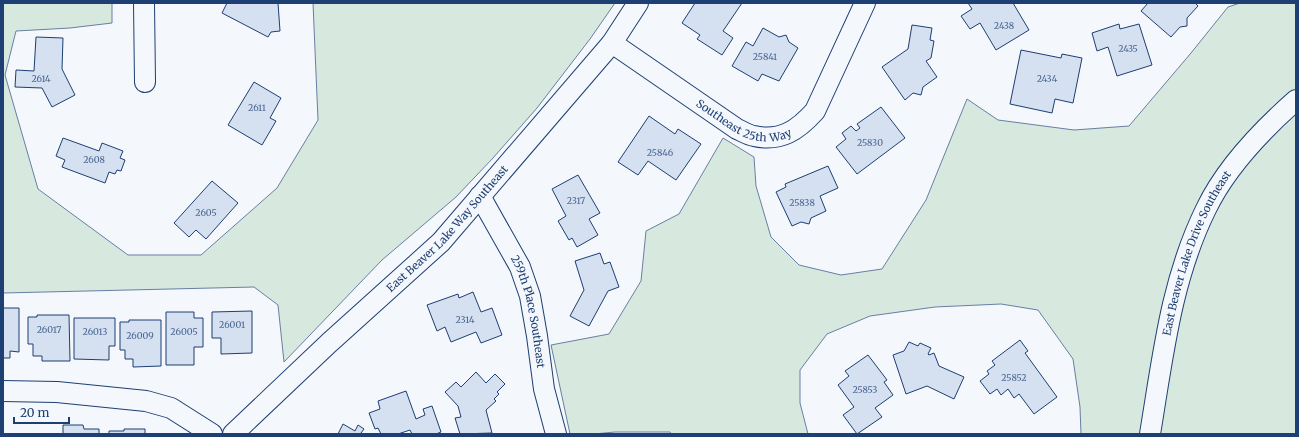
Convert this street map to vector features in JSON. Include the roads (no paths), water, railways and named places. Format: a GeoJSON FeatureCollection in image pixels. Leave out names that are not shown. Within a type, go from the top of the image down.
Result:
{"type":"FeatureCollection","features":[{"type":"Feature","properties":{"kind":"street"},"geometry":{"type":"LineString","coordinates":[[144,3],[145,82]]}},
{"type":"Feature","properties":{"kind":"street","name":"East Beaver Lake Way Southeast"},"geometry":{"type":"LineString","coordinates":[[233,434],[329,343],[441,242],[612,43],[638,3]]}},
{"type":"Feature","properties":{"kind":"street","name":"Southeast 25th Way"},"geometry":{"type":"LineString","coordinates":[[612,43],[737,129],[753,136],[771,138],[788,133],[803,124],[815,111],[865,3]]}},
{"type":"Feature","properties":{"kind":"street","name":"East Beaver Lake Drive Southeast"},"geometry":{"type":"LineString","coordinates":[[1150,434],[1169,319],[1180,274],[1190,243],[1206,207],[1225,176],[1251,143],[1296,100]]}},
{"type":"Feature","properties":{"kind":"street","name":"259th Place Southeast"},"geometry":{"type":"LineString","coordinates":[[480,196],[520,267],[530,296],[544,389],[556,434]]}},
{"type":"Feature","properties":{"kind":"street"},"geometry":{"type":"LineString","coordinates":[[3,391],[57,392],[146,401],[171,408],[212,434]]}}]}
